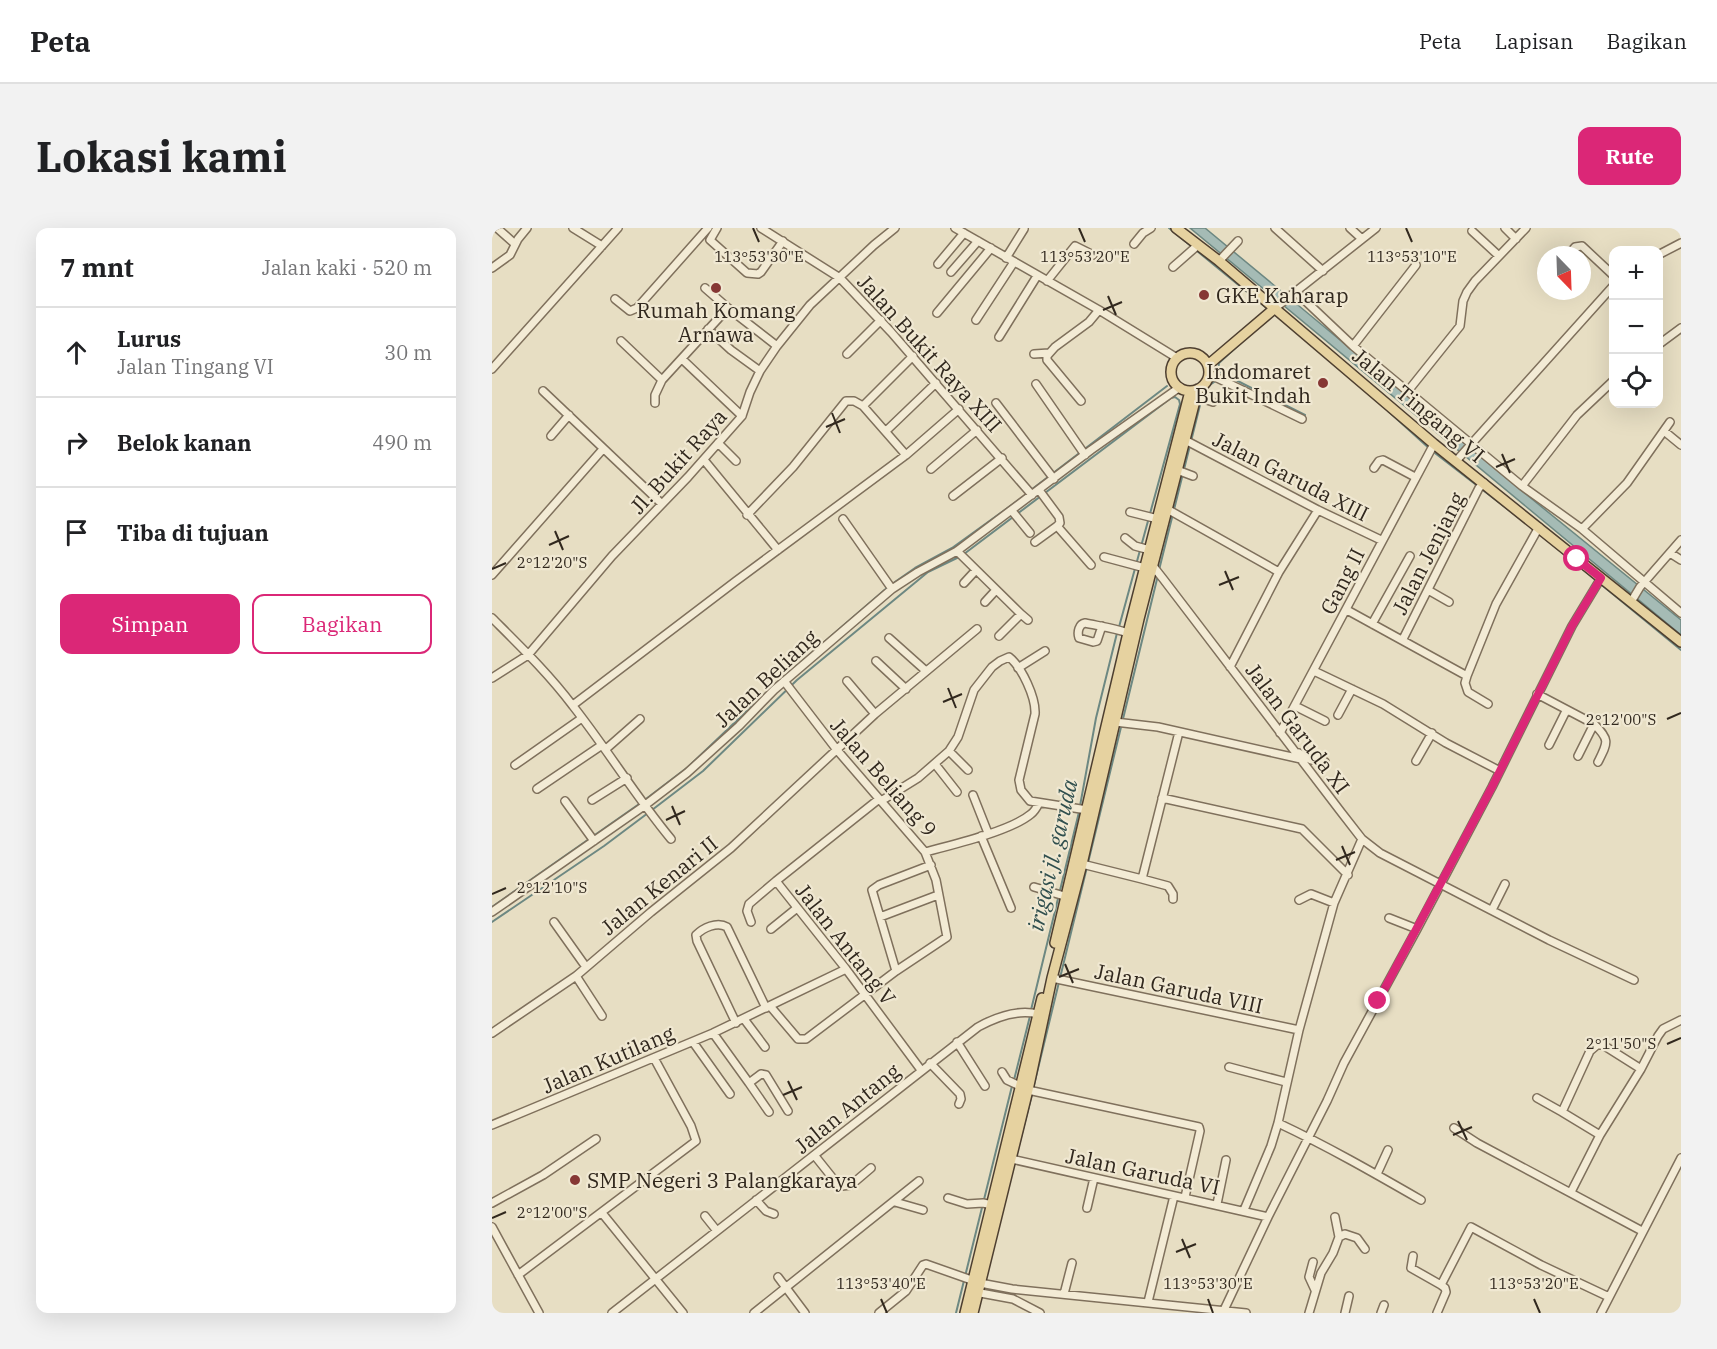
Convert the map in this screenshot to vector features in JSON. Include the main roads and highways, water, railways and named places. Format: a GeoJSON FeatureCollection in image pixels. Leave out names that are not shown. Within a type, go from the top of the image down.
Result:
{"type":"FeatureCollection","features":[{"type":"Feature","properties":{"kind":"main road","name":"Jalan Tingang VI"},"geometry":{"type":"LineString","coordinates":[[1176,228],[1198,245],[1221,258],[1434,444],[1459,457],[1484,483],[1601,578],[1632,599],[1681,642]]}},
{"type":"Feature","properties":{"kind":"main road"},"geometry":{"type":"LineString","coordinates":[[965,1313],[1008,1158],[1018,1085],[1032,1013],[1064,895],[1082,864],[1136,618],[1143,548],[1150,517],[1194,392],[1204,385],[1209,369],[1278,306]]}},
{"type":"Feature","properties":{"kind":"main road"},"geometry":{"type":"LineString","coordinates":[[1194,392],[1175,383],[1171,373],[1172,366],[1178,358],[1189,353],[1204,358],[1209,369]]}},
{"type":"Feature","properties":{"kind":"main road"},"geometry":{"type":"LineString","coordinates":[[1142,565],[1167,509],[1185,440],[1194,392]]}},
{"type":"Feature","properties":{"kind":"main road"},"geometry":{"type":"LineString","coordinates":[[1018,1085],[1052,978],[1064,895],[1080,810],[1122,631],[1136,618]]}},
{"type":"Feature","properties":{"kind":"main road"},"geometry":{"type":"LineString","coordinates":[[973,1313],[972,1283],[985,1203],[1008,1158]]}},
{"type":"Feature","properties":{"kind":"water"},"geometry":{"type":"Polygon","coordinates":[[[1190,228],[1205,228],[1681,620],[1681,635],[1190,228]]]}},
{"type":"Feature","properties":{"kind":"waterway"},"geometry":{"type":"LineString","coordinates":[[1169,228],[1269,310]]}},
{"type":"Feature","properties":{"kind":"waterway"},"geometry":{"type":"LineString","coordinates":[[1243,341],[1219,363],[1218,371],[1305,415]]}},
{"type":"Feature","properties":{"kind":"waterway"},"geometry":{"type":"LineString","coordinates":[[1159,570],[1203,393],[1217,380]]}},
{"type":"Feature","properties":{"kind":"waterway"},"geometry":{"type":"LineString","coordinates":[[1031,490],[1167,386]]}},
{"type":"Feature","properties":{"kind":"waterway"},"geometry":{"type":"LineString","coordinates":[[964,554],[1175,397],[1180,404],[1119,627]]}},
{"type":"Feature","properties":{"kind":"waterway"},"geometry":{"type":"LineString","coordinates":[[1388,411],[1431,450],[1536,531],[1681,650]]}},
{"type":"Feature","properties":{"kind":"waterway"},"geometry":{"type":"LineString","coordinates":[[1286,415],[1300,422]]}},
{"type":"Feature","properties":{"kind":"waterway"},"geometry":{"type":"LineString","coordinates":[[892,584],[915,568],[952,548],[1027,494]]}},
{"type":"Feature","properties":{"kind":"waterway"},"geometry":{"type":"LineString","coordinates":[[652,810],[703,771],[797,680],[928,572],[959,557]]}},
{"type":"Feature","properties":{"kind":"waterway"},"geometry":{"type":"LineString","coordinates":[[1033,1089],[1158,575]]}},
{"type":"Feature","properties":{"kind":"waterway"},"geometry":{"type":"LineString","coordinates":[[492,907],[688,767],[772,687],[888,587]]}},
{"type":"Feature","properties":{"kind":"waterway","name":"irigasi jl. garuda"},"geometry":{"type":"LineString","coordinates":[[1080,806],[1096,718],[1117,633]]}},
{"type":"Feature","properties":{"kind":"waterway","name":"irigasi jl. garuda"},"geometry":{"type":"LineString","coordinates":[[1031,1010],[1079,812]]}},
{"type":"Feature","properties":{"kind":"waterway"},"geometry":{"type":"LineString","coordinates":[[492,922],[604,846],[648,813]]}},
{"type":"Feature","properties":{"kind":"waterway","name":"irigasi jl. garuda"},"geometry":{"type":"LineString","coordinates":[[1014,1080],[1030,1016]]}},
{"type":"Feature","properties":{"kind":"waterway","name":"irigasi jl. garuda"},"geometry":{"type":"LineString","coordinates":[[956,1313],[1012,1086]]}},
{"type":"Feature","properties":{"kind":"waterway"},"geometry":{"type":"LineString","coordinates":[[1012,1173],[1032,1094]]}},
{"type":"Feature","properties":{"kind":"place","name":"Rumah Komang Arnawa"},"geometry":{"type":"Point","coordinates":[716,288]}},
{"type":"Feature","properties":{"kind":"place","name":"GKE Kaharap"},"geometry":{"type":"Point","coordinates":[1204,295]}},
{"type":"Feature","properties":{"kind":"place","name":"Indomaret Bukit Indah"},"geometry":{"type":"Point","coordinates":[1323,383]}},
{"type":"Feature","properties":{"kind":"place","name":"SMP Negeri 3 Palangkaraya"},"geometry":{"type":"Point","coordinates":[575,1180]}}]}
